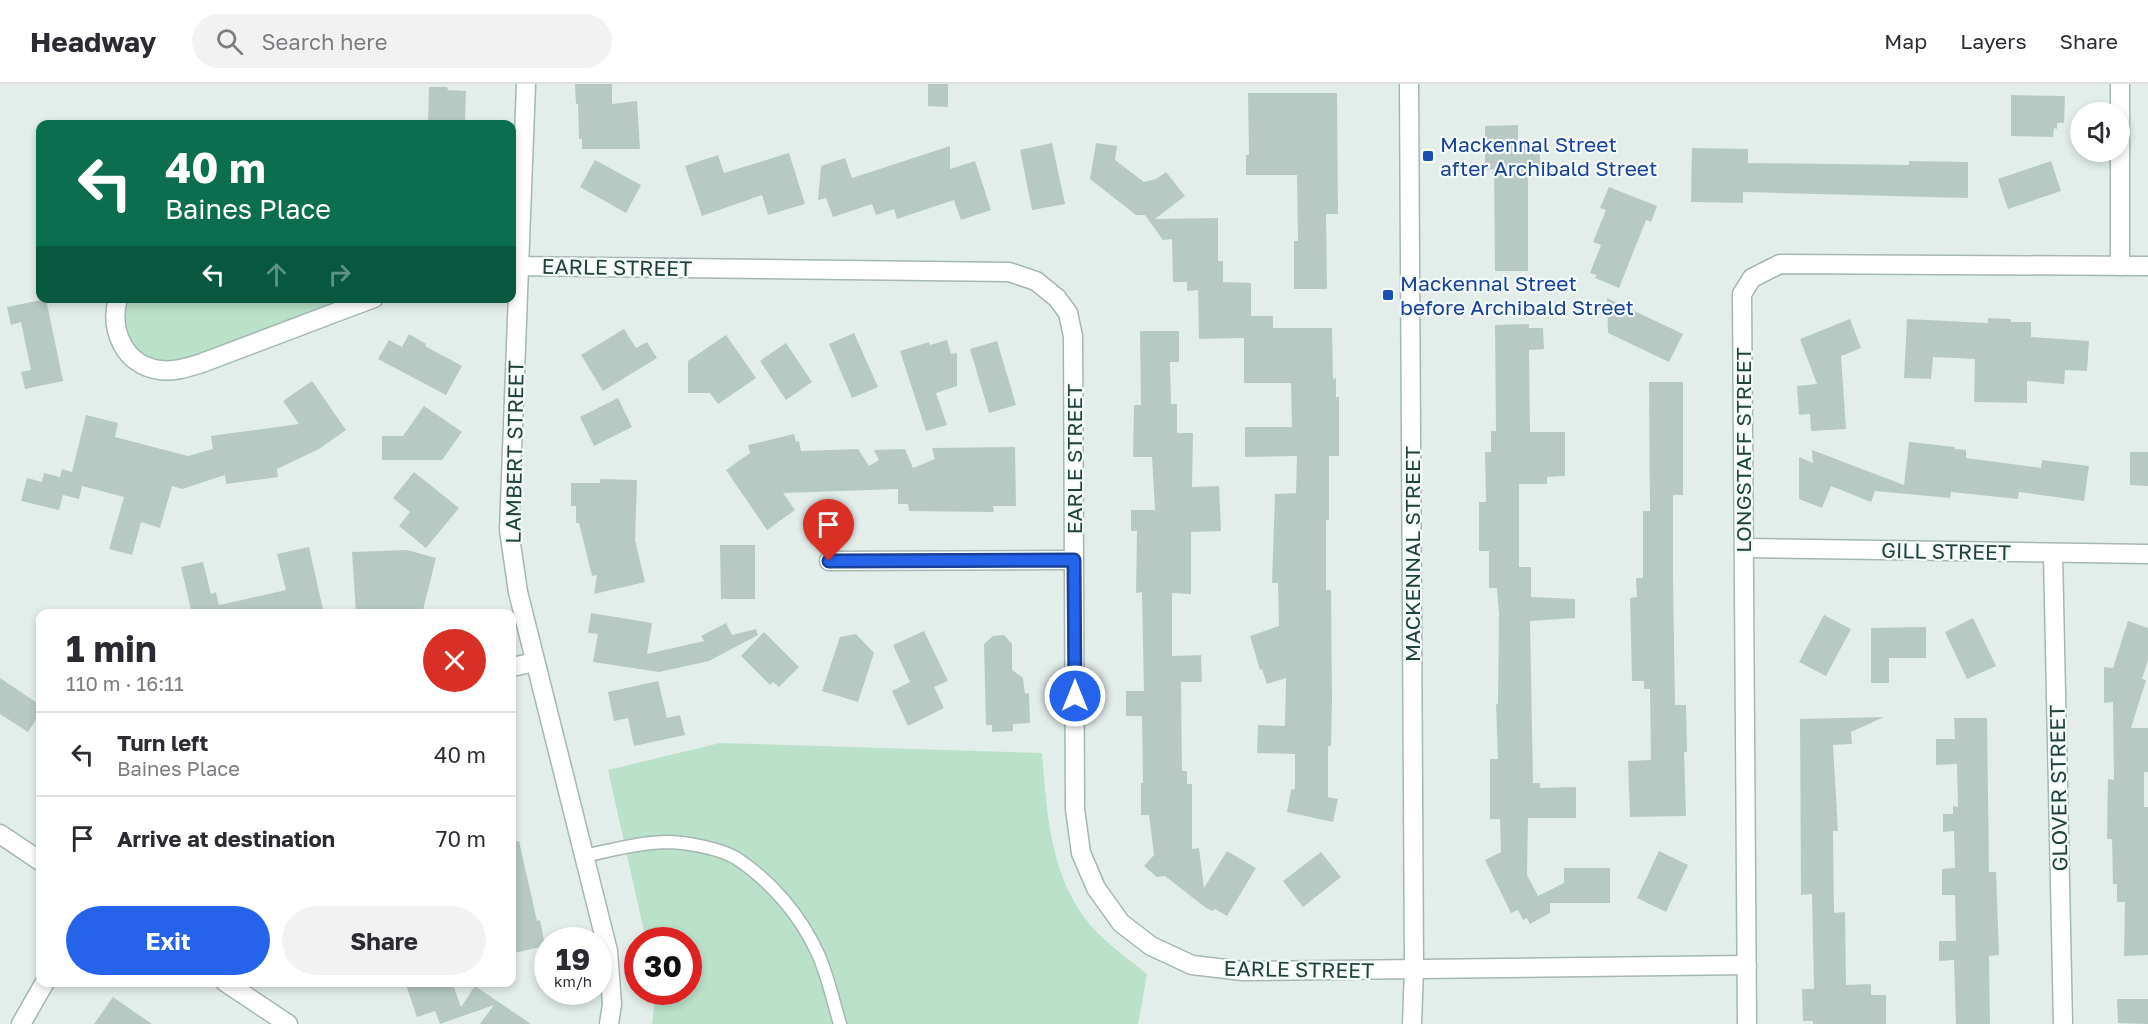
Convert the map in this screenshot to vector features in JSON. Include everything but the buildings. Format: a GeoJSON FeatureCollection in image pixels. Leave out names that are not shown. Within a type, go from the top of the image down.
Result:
{"type":"FeatureCollection","features":[{"type":"Feature","properties":{"kind":"street","name":"LAMBERT STREET"},"geometry":{"type":"LineString","coordinates":[[516,249],[526,84]]}},
{"type":"Feature","properties":{"kind":"street","name":"MACKENNAL STREET"},"geometry":{"type":"LineString","coordinates":[[1409,84],[1414,969],[1412,1024]]}},
{"type":"Feature","properties":{"kind":"street"},"geometry":{"type":"LineString","coordinates":[[2120,84],[2120,266]]}},
{"type":"Feature","properties":{"kind":"street","name":"LONGSTAFF STREET"},"geometry":{"type":"LineString","coordinates":[[1747,1024],[1742,294],[1752,278],[1780,264],[2148,266]]}},
{"type":"Feature","properties":{"kind":"street","name":"EARLE STREET"},"geometry":{"type":"LineString","coordinates":[[516,266],[1009,272],[1036,281],[1057,298],[1068,313],[1073,336],[1075,809],[1081,853],[1095,888],[1121,923],[1151,946],[1192,965],[1243,972],[1747,965]]}},
{"type":"Feature","properties":{"kind":"street"},"geometry":{"type":"LineString","coordinates":[[117,303],[116,327],[121,343],[131,358],[143,366],[162,371],[182,369],[202,363],[361,303]]}},
{"type":"Feature","properties":{"kind":"street","name":"LAMBERT STREET"},"geometry":{"type":"LineString","coordinates":[[514,303],[509,530],[518,592],[608,951],[612,1004],[609,1024]]}},
{"type":"Feature","properties":{"kind":"street","name":"GILL STREET"},"geometry":{"type":"LineString","coordinates":[[1744,548],[2148,554]]}},
{"type":"Feature","properties":{"kind":"street","name":"GLOVER STREET"},"geometry":{"type":"LineString","coordinates":[[2053,553],[2063,1024]]}},
{"type":"Feature","properties":{"kind":"street"},"geometry":{"type":"LineString","coordinates":[[829,561],[1074,560]]}},
{"type":"Feature","properties":{"kind":"street"},"geometry":{"type":"LineString","coordinates":[[516,666],[535,662]]}},
{"type":"Feature","properties":{"kind":"street"},"geometry":{"type":"LineString","coordinates":[[0,834],[36,858]]}},
{"type":"Feature","properties":{"kind":"street"},"geometry":{"type":"LineString","coordinates":[[21,1024],[42,987]]}},
{"type":"Feature","properties":{"kind":"street"},"geometry":{"type":"LineString","coordinates":[[232,987],[288,1024]]}},
{"type":"Feature","properties":{"kind":"lane"},"geometry":{"type":"LineString","coordinates":[[584,856],[626,847],[666,842],[703,846],[735,857],[775,891],[793,910],[818,954],[840,1024]]}},
{"type":"Feature","properties":{"kind":"green space"},"geometry":{"type":"Polygon","coordinates":[[[119,303],[363,303],[182,369],[131,358],[119,303]]]}},
{"type":"Feature","properties":{"kind":"green space"},"geometry":{"type":"Polygon","coordinates":[[[720,743],[1042,753],[1053,844],[1067,887],[1077,907],[1091,926],[1147,974],[1138,1024],[652,1024],[654,1005],[702,1005],[702,927],[643,927],[608,770],[720,743]]]}},
{"type":"Feature","properties":{"kind":"place","name":"Mackennal Street after Archibald Street"},"geometry":{"type":"Point","coordinates":[1428,156]}},
{"type":"Feature","properties":{"kind":"place","name":"Mackennal Street before Archibald Street"},"geometry":{"type":"Point","coordinates":[1388,295]}},
{"type":"Feature","properties":{"kind":"route"},"geometry":{"type":"LineString","coordinates":[[829,561],[1074,560],[1075,696]]}}]}
